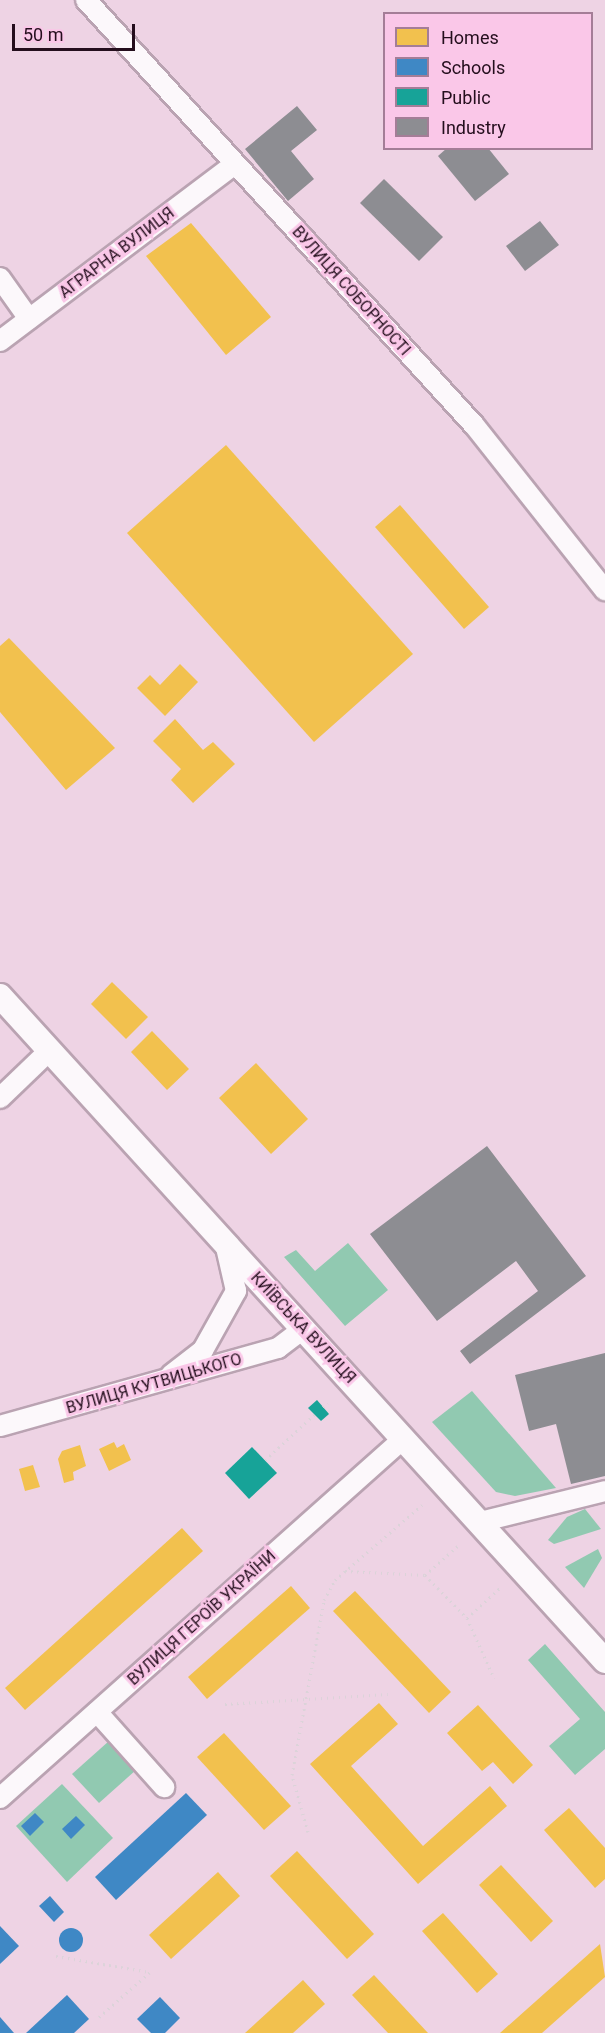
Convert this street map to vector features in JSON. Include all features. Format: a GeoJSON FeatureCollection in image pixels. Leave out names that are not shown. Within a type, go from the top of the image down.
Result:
{"type":"FeatureCollection","features":[{"type":"Feature","properties":{"kind":"main road","name":"КИЇВСЬКА ВУЛИЦЯ"},"geometry":{"type":"LineString","coordinates":[[0,996],[404,1437],[605,1661]]}},
{"type":"Feature","properties":{"kind":"street","name":"ВУЛИЦЯ СОБОРНОСТІ"},"geometry":{"type":"LineString","coordinates":[[86,0],[474,425],[605,590]]}},
{"type":"Feature","properties":{"kind":"street","name":"АГРАРНА ВУЛИЦЯ"},"geometry":{"type":"LineString","coordinates":[[0,341],[235,164]]}},
{"type":"Feature","properties":{"kind":"street"},"geometry":{"type":"LineString","coordinates":[[0,278],[29,319]]}},
{"type":"Feature","properties":{"kind":"street"},"geometry":{"type":"LineString","coordinates":[[0,1098],[50,1050]]}},
{"type":"Feature","properties":{"kind":"street"},"geometry":{"type":"LineString","coordinates":[[152,1386],[203,1350],[222,1323],[237,1291],[225,1243]]}},
{"type":"Feature","properties":{"kind":"street","name":"ВУЛИЦЯ КУТВИЦЬКОГО"},"geometry":{"type":"LineString","coordinates":[[0,1426],[152,1386],[278,1348],[303,1329]]}},
{"type":"Feature","properties":{"kind":"street","name":"ВУЛИЦЯ ГЕРОЇВ УКРАЇНИ"},"geometry":{"type":"LineString","coordinates":[[0,1798],[404,1437]]}},
{"type":"Feature","properties":{"kind":"street"},"geometry":{"type":"LineString","coordinates":[[480,1522],[605,1491]]}},
{"type":"Feature","properties":{"kind":"street"},"geometry":{"type":"LineString","coordinates":[[97,1712],[164,1787]]}},
{"type":"Feature","properties":{"kind":"path"},"geometry":{"type":"LineString","coordinates":[[323,1407],[328,1403]]}},
{"type":"Feature","properties":{"kind":"path"},"geometry":{"type":"LineString","coordinates":[[264,1460],[314,1414]]}},
{"type":"Feature","properties":{"kind":"path"},"geometry":{"type":"LineString","coordinates":[[308,1832],[292,1775],[320,1611],[328,1589],[345,1571],[422,1505]]}},
{"type":"Feature","properties":{"kind":"path"},"geometry":{"type":"LineString","coordinates":[[425,1575],[459,1545]]}},
{"type":"Feature","properties":{"kind":"path"},"geometry":{"type":"LineString","coordinates":[[345,1571],[425,1575],[466,1618],[494,1678]]}},
{"type":"Feature","properties":{"kind":"path"},"geometry":{"type":"LineString","coordinates":[[466,1618],[500,1588]]}},
{"type":"Feature","properties":{"kind":"path"},"geometry":{"type":"LineString","coordinates":[[225,1704],[387,1694]]}},
{"type":"Feature","properties":{"kind":"path"},"geometry":{"type":"LineString","coordinates":[[56,1956],[150,1972],[99,2017]]}},
{"type":"Feature","properties":{"kind":"green space"},"geometry":{"type":"Polygon","coordinates":[[[348,1243],[388,1290],[345,1326],[284,1257],[296,1250],[315,1271],[348,1243]]]}},
{"type":"Feature","properties":{"kind":"green space"},"geometry":{"type":"Polygon","coordinates":[[[472,1391],[556,1488],[515,1496],[496,1492],[432,1422],[472,1391]]]}},
{"type":"Feature","properties":{"kind":"green space"},"geometry":{"type":"Polygon","coordinates":[[[585,1509],[601,1529],[554,1544],[548,1540],[567,1517],[585,1509]]]}},
{"type":"Feature","properties":{"kind":"green space"},"geometry":{"type":"Polygon","coordinates":[[[598,1549],[602,1558],[584,1588],[565,1567],[598,1549]]]}},
{"type":"Feature","properties":{"kind":"green space"},"geometry":{"type":"Polygon","coordinates":[[[545,1644],[605,1712],[605,1749],[575,1775],[549,1746],[580,1719],[528,1660],[545,1644]]]}},
{"type":"Feature","properties":{"kind":"green space"},"geometry":{"type":"Polygon","coordinates":[[[109,1741],[136,1770],[99,1803],[72,1774],[109,1741]]]}},
{"type":"Feature","properties":{"kind":"green space"},"geometry":{"type":"Polygon","coordinates":[[[62,1784],[113,1838],[67,1882],[16,1826],[62,1784]]]}},
{"type":"Feature","properties":{"kind":"building: Homes"},"geometry":{"type":"Polygon","coordinates":[[[191,223],[271,317],[226,355],[146,256],[191,223]]]}},
{"type":"Feature","properties":{"kind":"building: Homes"},"geometry":{"type":"Polygon","coordinates":[[[226,445],[413,654],[314,742],[127,533],[226,445]]]}},
{"type":"Feature","properties":{"kind":"building: Homes"},"geometry":{"type":"Polygon","coordinates":[[[400,505],[489,607],[464,629],[375,527],[400,505]]]}},
{"type":"Feature","properties":{"kind":"building: Homes"},"geometry":{"type":"Polygon","coordinates":[[[9,638],[115,748],[66,790],[0,712],[0,646],[9,638]]]}},
{"type":"Feature","properties":{"kind":"building: Homes"},"geometry":{"type":"Polygon","coordinates":[[[180,664],[198,682],[165,716],[137,688],[150,675],[160,685],[180,664]]]}},
{"type":"Feature","properties":{"kind":"building: Homes"},"geometry":{"type":"Polygon","coordinates":[[[175,719],[203,750],[213,742],[235,764],[193,803],[171,780],[181,769],[153,741],[175,719]]]}},
{"type":"Feature","properties":{"kind":"building: Homes"},"geometry":{"type":"Polygon","coordinates":[[[112,982],[148,1017],[126,1039],[91,1004],[112,982]]]}},
{"type":"Feature","properties":{"kind":"building: Homes"},"geometry":{"type":"Polygon","coordinates":[[[152,1031],[189,1069],[167,1090],[131,1052],[152,1031]]]}},
{"type":"Feature","properties":{"kind":"building: Homes"},"geometry":{"type":"Polygon","coordinates":[[[256,1063],[308,1119],[271,1154],[219,1098],[256,1063]]]}},
{"type":"Feature","properties":{"kind":"building: Homes"},"geometry":{"type":"Polygon","coordinates":[[[114,1442],[117,1448],[124,1444],[131,1460],[109,1471],[99,1449],[114,1442]]]}},
{"type":"Feature","properties":{"kind":"building: Homes"},"geometry":{"type":"Polygon","coordinates":[[[80,1445],[86,1466],[73,1472],[74,1480],[64,1483],[58,1459],[62,1451],[80,1445]]]}},
{"type":"Feature","properties":{"kind":"building: Homes"},"geometry":{"type":"Polygon","coordinates":[[[33,1465],[40,1487],[25,1491],[19,1469],[33,1465]]]}},
{"type":"Feature","properties":{"kind":"building: Homes"},"geometry":{"type":"Polygon","coordinates":[[[182,1528],[203,1551],[25,1710],[5,1688],[182,1528]]]}},
{"type":"Feature","properties":{"kind":"building: Homes"},"geometry":{"type":"Polygon","coordinates":[[[291,1586],[310,1608],[207,1699],[188,1677],[291,1586]]]}},
{"type":"Feature","properties":{"kind":"building: Homes"},"geometry":{"type":"Polygon","coordinates":[[[355,1591],[451,1692],[429,1713],[333,1611],[355,1591]]]}},
{"type":"Feature","properties":{"kind":"building: Homes"},"geometry":{"type":"Polygon","coordinates":[[[379,1703],[398,1724],[351,1766],[423,1846],[490,1786],[507,1806],[418,1884],[310,1764],[379,1703]]]}},
{"type":"Feature","properties":{"kind":"building: Homes"},"geometry":{"type":"Polygon","coordinates":[[[478,1705],[533,1765],[513,1784],[493,1762],[482,1771],[447,1733],[478,1705]]]}},
{"type":"Feature","properties":{"kind":"building: Homes"},"geometry":{"type":"Polygon","coordinates":[[[224,1733],[291,1806],[264,1830],[197,1757],[224,1733]]]}},
{"type":"Feature","properties":{"kind":"building: Homes"},"geometry":{"type":"Polygon","coordinates":[[[569,1808],[605,1848],[605,1879],[595,1888],[544,1830],[569,1808]]]}},
{"type":"Feature","properties":{"kind":"building: Homes"},"geometry":{"type":"Polygon","coordinates":[[[297,1851],[374,1934],[347,1959],[270,1876],[297,1851]]]}},
{"type":"Feature","properties":{"kind":"building: Homes"},"geometry":{"type":"Polygon","coordinates":[[[501,1865],[553,1921],[531,1942],[479,1885],[501,1865]]]}},
{"type":"Feature","properties":{"kind":"building: Homes"},"geometry":{"type":"Polygon","coordinates":[[[218,1872],[240,1896],[171,1959],[149,1935],[218,1872]]]}},
{"type":"Feature","properties":{"kind":"building: Homes"},"geometry":{"type":"Polygon","coordinates":[[[443,1913],[498,1974],[477,1993],[422,1931],[443,1913]]]}},
{"type":"Feature","properties":{"kind":"building: Homes"},"geometry":{"type":"Polygon","coordinates":[[[600,1944],[605,1977],[542,2033],[500,2033],[600,1944]]]}},
{"type":"Feature","properties":{"kind":"building: Homes"},"geometry":{"type":"Polygon","coordinates":[[[374,1975],[428,2033],[388,2033],[352,1995],[374,1975]]]}},
{"type":"Feature","properties":{"kind":"building: Homes"},"geometry":{"type":"Polygon","coordinates":[[[303,1980],[325,2004],[293,2033],[245,2033],[303,1980]]]}},
{"type":"Feature","properties":{"kind":"building: Schools"},"geometry":{"type":"Polygon","coordinates":[[[186,1793],[207,1815],[116,1900],[95,1877],[186,1793]]]}},
{"type":"Feature","properties":{"kind":"building: Schools"},"geometry":{"type":"Polygon","coordinates":[[[35,1813],[44,1822],[30,1836],[21,1826],[35,1813]]]}},
{"type":"Feature","properties":{"kind":"building: Schools"},"geometry":{"type":"Polygon","coordinates":[[[76,1816],[85,1825],[71,1839],[62,1829],[76,1816]]]}},
{"type":"Feature","properties":{"kind":"building: Schools"},"geometry":{"type":"Polygon","coordinates":[[[50,1896],[64,1912],[54,1922],[39,1906],[50,1896]]]}},
{"type":"Feature","properties":{"kind":"building: Schools"},"geometry":{"type":"Polygon","coordinates":[[[0,1926],[19,1946],[0,1964],[0,1926]]]}},
{"type":"Feature","properties":{"kind":"building: Schools"},"geometry":{"type":"Polygon","coordinates":[[[71,1928],[76,1929],[82,1935],[82,1945],[76,1951],[71,1952],[66,1951],[60,1945],[59,1940],[60,1935],[66,1929],[71,1928]]]}},
{"type":"Feature","properties":{"kind":"building: Schools"},"geometry":{"type":"Polygon","coordinates":[[[67,1995],[89,2019],[74,2033],[26,2033],[67,1995]]]}},
{"type":"Feature","properties":{"kind":"building: Schools"},"geometry":{"type":"Polygon","coordinates":[[[160,1997],[180,2018],[165,2033],[151,2033],[137,2019],[160,1997]]]}},
{"type":"Feature","properties":{"kind":"building: Schools"},"geometry":{"type":"Polygon","coordinates":[[[0,2017],[14,2033],[0,2033],[0,2017]]]}},
{"type":"Feature","properties":{"kind":"building: Public"},"geometry":{"type":"Polygon","coordinates":[[[317,1400],[329,1414],[321,1421],[308,1408],[317,1400]]]}},
{"type":"Feature","properties":{"kind":"building: Public"},"geometry":{"type":"Polygon","coordinates":[[[252,1447],[277,1473],[249,1499],[225,1473],[252,1447]]]}},
{"type":"Feature","properties":{"kind":"building: Industry"},"geometry":{"type":"Polygon","coordinates":[[[297,106],[317,130],[291,151],[314,179],[288,201],[245,149],[297,106]]]}},
{"type":"Feature","properties":{"kind":"building: Industry"},"geometry":{"type":"Polygon","coordinates":[[[445,150],[490,150],[509,174],[475,201],[438,156],[445,150]]]}},
{"type":"Feature","properties":{"kind":"building: Industry"},"geometry":{"type":"Polygon","coordinates":[[[384,179],[443,237],[419,261],[360,203],[384,179]]]}},
{"type":"Feature","properties":{"kind":"building: Industry"},"geometry":{"type":"Polygon","coordinates":[[[540,221],[559,245],[525,271],[506,246],[540,221]]]}},
{"type":"Feature","properties":{"kind":"building: Industry"},"geometry":{"type":"Polygon","coordinates":[[[487,1146],[586,1276],[470,1364],[460,1351],[538,1291],[516,1261],[437,1321],[370,1234],[487,1146]]]}},
{"type":"Feature","properties":{"kind":"building: Industry"},"geometry":{"type":"Polygon","coordinates":[[[605,1353],[605,1476],[571,1484],[556,1424],[529,1431],[515,1375],[605,1353]]]}}]}
